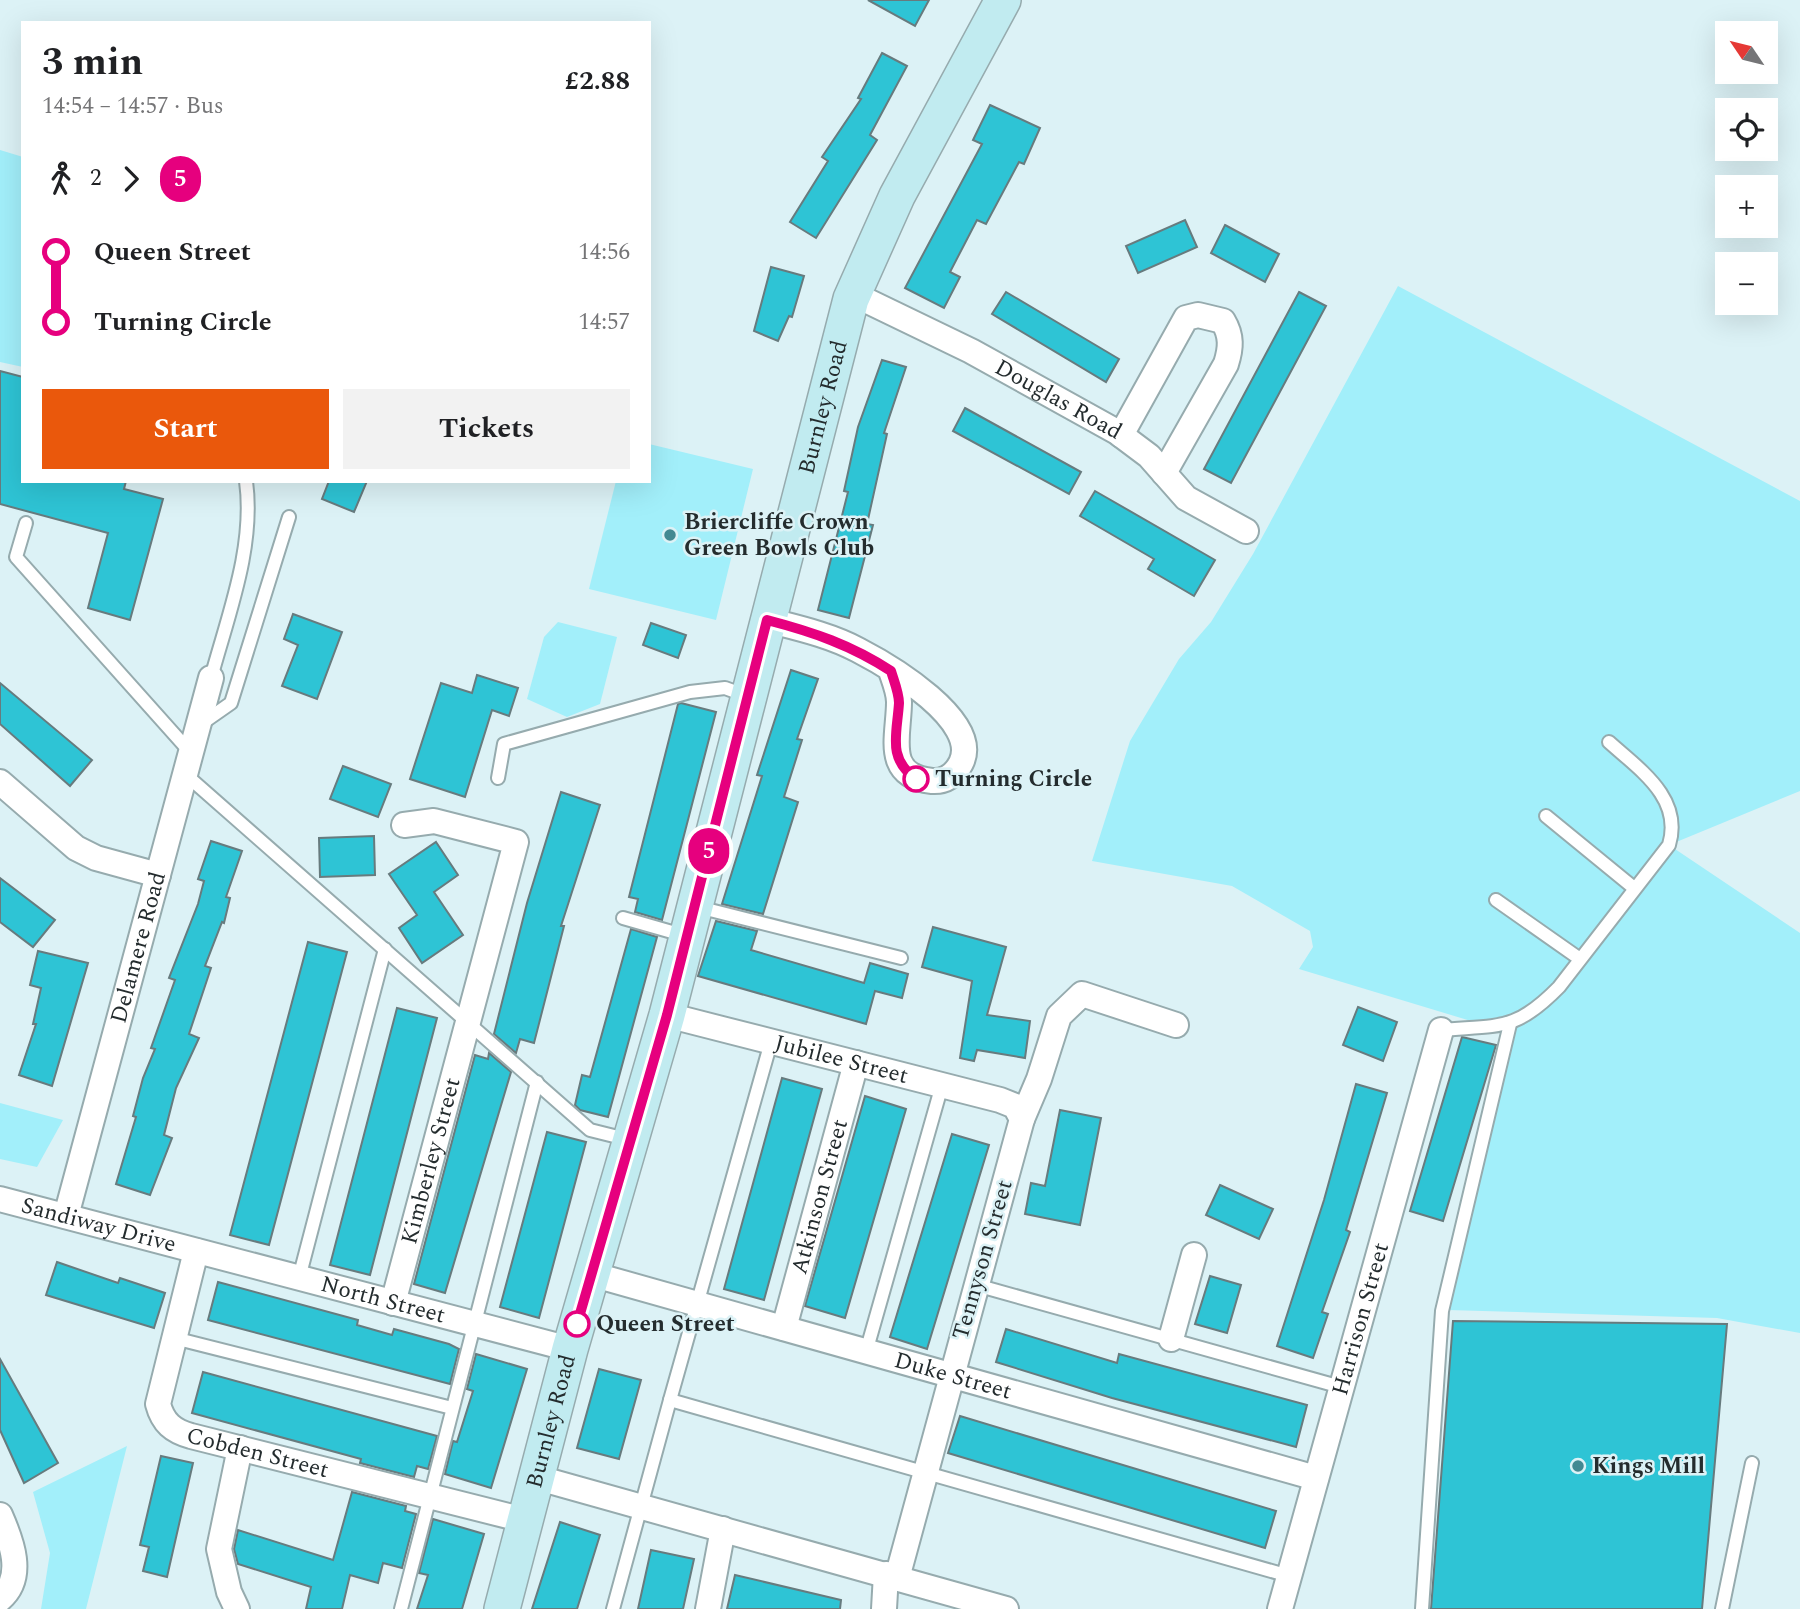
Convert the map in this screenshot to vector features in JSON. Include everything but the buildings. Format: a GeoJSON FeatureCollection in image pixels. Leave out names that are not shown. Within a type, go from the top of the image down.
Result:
{"type":"FeatureCollection","features":[{"type":"Feature","properties":{"kind":"street","name":"Burnley Road"},"geometry":{"type":"LineString","coordinates":[[502,1609],[591,1273],[667,1015],[747,696],[853,294],[897,196],[1003,0]]}},
{"type":"Feature","properties":{"kind":"street","name":"Douglas Road"},"geometry":{"type":"LineString","coordinates":[[853,294],[971,351],[1121,435],[1149,456],[1186,498],[1246,531]]}},
{"type":"Feature","properties":{"kind":"street"},"geometry":{"type":"LineString","coordinates":[[1121,435],[1186,318],[1198,315],[1223,321],[1229,330],[1231,349],[1226,364],[1164,473]]}},
{"type":"Feature","properties":{"kind":"street"},"geometry":{"type":"LineString","coordinates":[[767,620],[835,640],[858,650],[891,671]]}},
{"type":"Feature","properties":{"kind":"street","name":"Delamere Road"},"geometry":{"type":"LineString","coordinates":[[66,1216],[211,678]]}},
{"type":"Feature","properties":{"kind":"street"},"geometry":{"type":"LineString","coordinates":[[0,782],[76,848],[96,858],[158,875]]}},
{"type":"Feature","properties":{"kind":"street","name":"Kimberley Street"},"geometry":{"type":"LineString","coordinates":[[394,1303],[516,842],[433,821],[404,825]]}},
{"type":"Feature","properties":{"kind":"street","name":"Tennyson Street"},"geometry":{"type":"LineString","coordinates":[[884,1609],[925,1474],[1019,1112],[1039,1079],[1059,1016],[1082,994],[1176,1025]]}},
{"type":"Feature","properties":{"kind":"street","name":"Jubilee Street"},"geometry":{"type":"LineString","coordinates":[[667,1015],[942,1085],[1019,1112]]}},
{"type":"Feature","properties":{"kind":"street","name":"Harrison Street"},"geometry":{"type":"LineString","coordinates":[[1280,1609],[1441,1030]]}},
{"type":"Feature","properties":{"kind":"street","name":"Atkinson Street"},"geometry":{"type":"LineString","coordinates":[[784,1328],[856,1063]]}},
{"type":"Feature","properties":{"kind":"street","name":"Sandiway Drive"},"geometry":{"type":"LineString","coordinates":[[0,1199],[196,1251]]}},
{"type":"Feature","properties":{"kind":"street","name":"North Street"},"geometry":{"type":"LineString","coordinates":[[196,1251],[570,1349]]}},
{"type":"Feature","properties":{"kind":"street","name":"Cobden Street"},"geometry":{"type":"LineString","coordinates":[[196,1251],[158,1404],[162,1420],[179,1433],[524,1520]]}},
{"type":"Feature","properties":{"kind":"street"},"geometry":{"type":"LineString","coordinates":[[1171,1339],[1194,1255]]}},
{"type":"Feature","properties":{"kind":"street","name":"Duke Street"},"geometry":{"type":"LineString","coordinates":[[591,1273],[1316,1478]]}},
{"type":"Feature","properties":{"kind":"street"},"geometry":{"type":"LineString","coordinates":[[237,1609],[229,1592],[219,1549],[240,1448]]}},
{"type":"Feature","properties":{"kind":"street"},"geometry":{"type":"LineString","coordinates":[[535,1477],[1006,1609]]}},
{"type":"Feature","properties":{"kind":"street"},"geometry":{"type":"LineString","coordinates":[[0,1514],[14,1546],[15,1568],[6,1594],[0,1599]]}},
{"type":"Feature","properties":{"kind":"street"},"geometry":{"type":"LineString","coordinates":[[708,1609],[723,1529]]}},
{"type":"Feature","properties":{"kind":"lane"},"geometry":{"type":"LineString","coordinates":[[211,678],[246,539],[249,504],[246,483]]}},
{"type":"Feature","properties":{"kind":"lane"},"geometry":{"type":"LineString","coordinates":[[198,726],[231,703],[289,517]]}},
{"type":"Feature","properties":{"kind":"lane"},"geometry":{"type":"LineString","coordinates":[[26,523],[16,557],[188,764],[385,949],[590,1130],[630,1140]]}},
{"type":"Feature","properties":{"kind":"lane"},"geometry":{"type":"LineString","coordinates":[[498,778],[504,744],[690,692],[725,688],[747,696]]}},
{"type":"Feature","properties":{"kind":"lane"},"geometry":{"type":"LineString","coordinates":[[1441,1030],[1510,1024],[1539,1007],[1669,845],[1674,826],[1667,801],[1652,781],[1609,742]]}},
{"type":"Feature","properties":{"kind":"lane"},"geometry":{"type":"LineString","coordinates":[[1546,816],[1574,842],[1634,888]]}},
{"type":"Feature","properties":{"kind":"lane"},"geometry":{"type":"LineString","coordinates":[[1496,900],[1580,959]]}},
{"type":"Feature","properties":{"kind":"lane"},"geometry":{"type":"LineString","coordinates":[[623,918],[691,921],[901,958]]}},
{"type":"Feature","properties":{"kind":"lane"},"geometry":{"type":"LineString","coordinates":[[299,1278],[385,949]]}},
{"type":"Feature","properties":{"kind":"lane"},"geometry":{"type":"LineString","coordinates":[[1422,1609],[1442,1311],[1510,1024]]}},
{"type":"Feature","properties":{"kind":"lane"},"geometry":{"type":"LineString","coordinates":[[613,1609],[695,1303],[771,1042]]}},
{"type":"Feature","properties":{"kind":"lane"},"geometry":{"type":"LineString","coordinates":[[401,1609],[537,1082]]}},
{"type":"Feature","properties":{"kind":"lane"},"geometry":{"type":"LineString","coordinates":[[866,1352],[942,1085]]}},
{"type":"Feature","properties":{"kind":"lane"},"geometry":{"type":"LineString","coordinates":[[976,1285],[1341,1387]]}},
{"type":"Feature","properties":{"kind":"lane"},"geometry":{"type":"LineString","coordinates":[[174,1338],[452,1408]]}},
{"type":"Feature","properties":{"kind":"lane"},"geometry":{"type":"LineString","coordinates":[[670,1400],[1289,1576]]}},
{"type":"Feature","properties":{"kind":"lane"},"geometry":{"type":"LineString","coordinates":[[1722,1609],[1752,1463]]}},
{"type":"Feature","properties":{"kind":"shaded area"},"geometry":{"type":"Polygon","coordinates":[[[0,150],[21,156],[21,367],[0,362],[0,150]]]}},
{"type":"Feature","properties":{"kind":"shaded area"},"geometry":{"type":"Polygon","coordinates":[[[1398,286],[1800,501],[1800,791],[1669,845],[1800,933],[1800,1333],[1717,1318],[1448,1310],[1504,1031],[1299,969],[1313,947],[1310,931],[1232,886],[1092,861],[1130,741],[1179,659],[1211,622],[1253,554],[1398,286]]]}},
{"type":"Feature","properties":{"kind":"shaded area","name":"Briercliffe Crown Green Bowls Club"},"geometry":{"type":"Polygon","coordinates":[[[651,444],[753,469],[716,620],[589,589],[616,483],[651,483],[651,444]]]}},
{"type":"Feature","properties":{"kind":"shaded area"},"geometry":{"type":"Polygon","coordinates":[[[558,622],[617,637],[600,704],[567,717],[527,699],[544,637],[558,622]]]}},
{"type":"Feature","properties":{"kind":"shaded area"},"geometry":{"type":"Polygon","coordinates":[[[0,1103],[63,1120],[37,1167],[0,1159],[0,1103]]]}},
{"type":"Feature","properties":{"kind":"shaded area"},"geometry":{"type":"Polygon","coordinates":[[[127,1446],[86,1609],[41,1609],[50,1553],[33,1492],[127,1446]]]}},
{"type":"Feature","properties":{"kind":"bus line","name":"5"},"geometry":{"type":"LineString","coordinates":[[577,1324],[667,1015],[767,620],[823,635],[858,650],[891,671],[899,701],[896,751],[903,770],[916,779]]}},
{"type":"Feature","properties":{"kind":"place","name":"Briercliffe Crown Green Bowls Club"},"geometry":{"type":"Point","coordinates":[670,535]}},
{"type":"Feature","properties":{"kind":"place","name":"Turning Circle"},"geometry":{"type":"Point","coordinates":[916,779]}},
{"type":"Feature","properties":{"kind":"place","name":"Queen Street"},"geometry":{"type":"Point","coordinates":[577,1324]}},
{"type":"Feature","properties":{"kind":"place","name":"Kings Mill"},"geometry":{"type":"Point","coordinates":[1578,1466]}}]}
